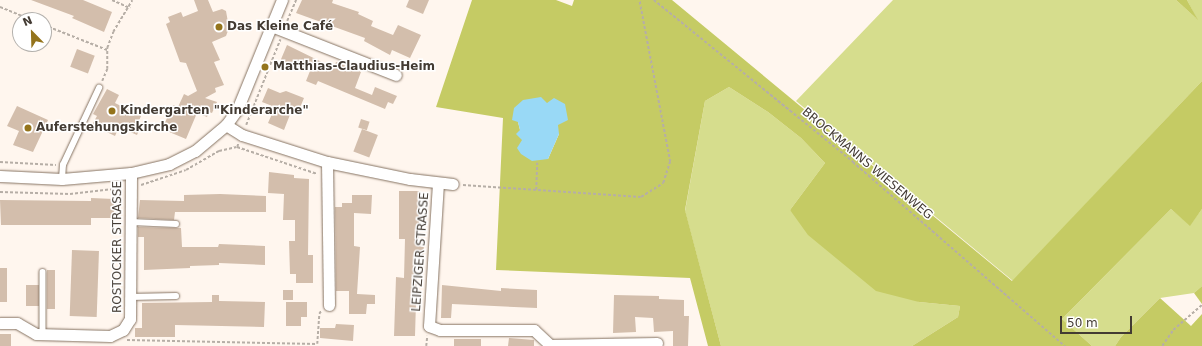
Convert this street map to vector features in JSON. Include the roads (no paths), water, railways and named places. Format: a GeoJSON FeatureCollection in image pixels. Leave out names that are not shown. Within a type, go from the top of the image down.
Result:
{"type":"FeatureCollection","features":[{"type":"Feature","properties":{"kind":"street"},"geometry":{"type":"LineString","coordinates":[[0,176],[62,179],[131,173],[183,159],[207,143],[226,125],[244,95],[282,0]]}},
{"type":"Feature","properties":{"kind":"street"},"geometry":{"type":"LineString","coordinates":[[271,26],[396,75]]}},
{"type":"Feature","properties":{"kind":"street","name":"LEIPZIGER STRASSE"},"geometry":{"type":"LineString","coordinates":[[226,125],[242,135],[327,162],[438,183],[453,184]]}},
{"type":"Feature","properties":{"kind":"street"},"geometry":{"type":"LineString","coordinates":[[327,162],[329,305]]}},
{"type":"Feature","properties":{"kind":"street","name":"ROSTOCKER STRASSE"},"geometry":{"type":"LineString","coordinates":[[43,334],[110,336],[123,330],[130,319],[131,173]]}},
{"type":"Feature","properties":{"kind":"street","name":"LEIPZIGER STRASSE"},"geometry":{"type":"LineString","coordinates":[[438,183],[429,326],[440,330],[534,330],[550,345],[657,343]]}},
{"type":"Feature","properties":{"kind":"street"},"geometry":{"type":"LineString","coordinates":[[0,323],[16,323],[36,334],[43,334]]}},
{"type":"Feature","properties":{"kind":"lane"},"geometry":{"type":"LineString","coordinates":[[62,179],[63,165],[99,88]]}},
{"type":"Feature","properties":{"kind":"lane"},"geometry":{"type":"LineString","coordinates":[[131,222],[176,224]]}},
{"type":"Feature","properties":{"kind":"lane"},"geometry":{"type":"LineString","coordinates":[[43,272],[43,334]]}},
{"type":"Feature","properties":{"kind":"lane"},"geometry":{"type":"LineString","coordinates":[[130,297],[176,296]]}},
{"type":"Feature","properties":{"kind":"water"},"geometry":{"type":"Polygon","coordinates":[[[541,97],[547,103],[554,98],[565,104],[568,120],[558,125],[559,134],[548,159],[532,161],[521,154],[517,148],[522,140],[516,134],[520,130],[518,122],[512,120],[514,108],[523,100],[541,97]]]}},
{"type":"Feature","properties":{"kind":"place","name":"Das Kleine Café"},"geometry":{"type":"Point","coordinates":[219,27]}},
{"type":"Feature","properties":{"kind":"place","name":"Matthias-Claudius-Heim"},"geometry":{"type":"Point","coordinates":[265,67]}},
{"type":"Feature","properties":{"kind":"place","name":"Kindergarten \"Kinderarche\""},"geometry":{"type":"Point","coordinates":[112,111]}},
{"type":"Feature","properties":{"kind":"place","name":"Auferstehungskirche"},"geometry":{"type":"Point","coordinates":[28,128]}}]}
